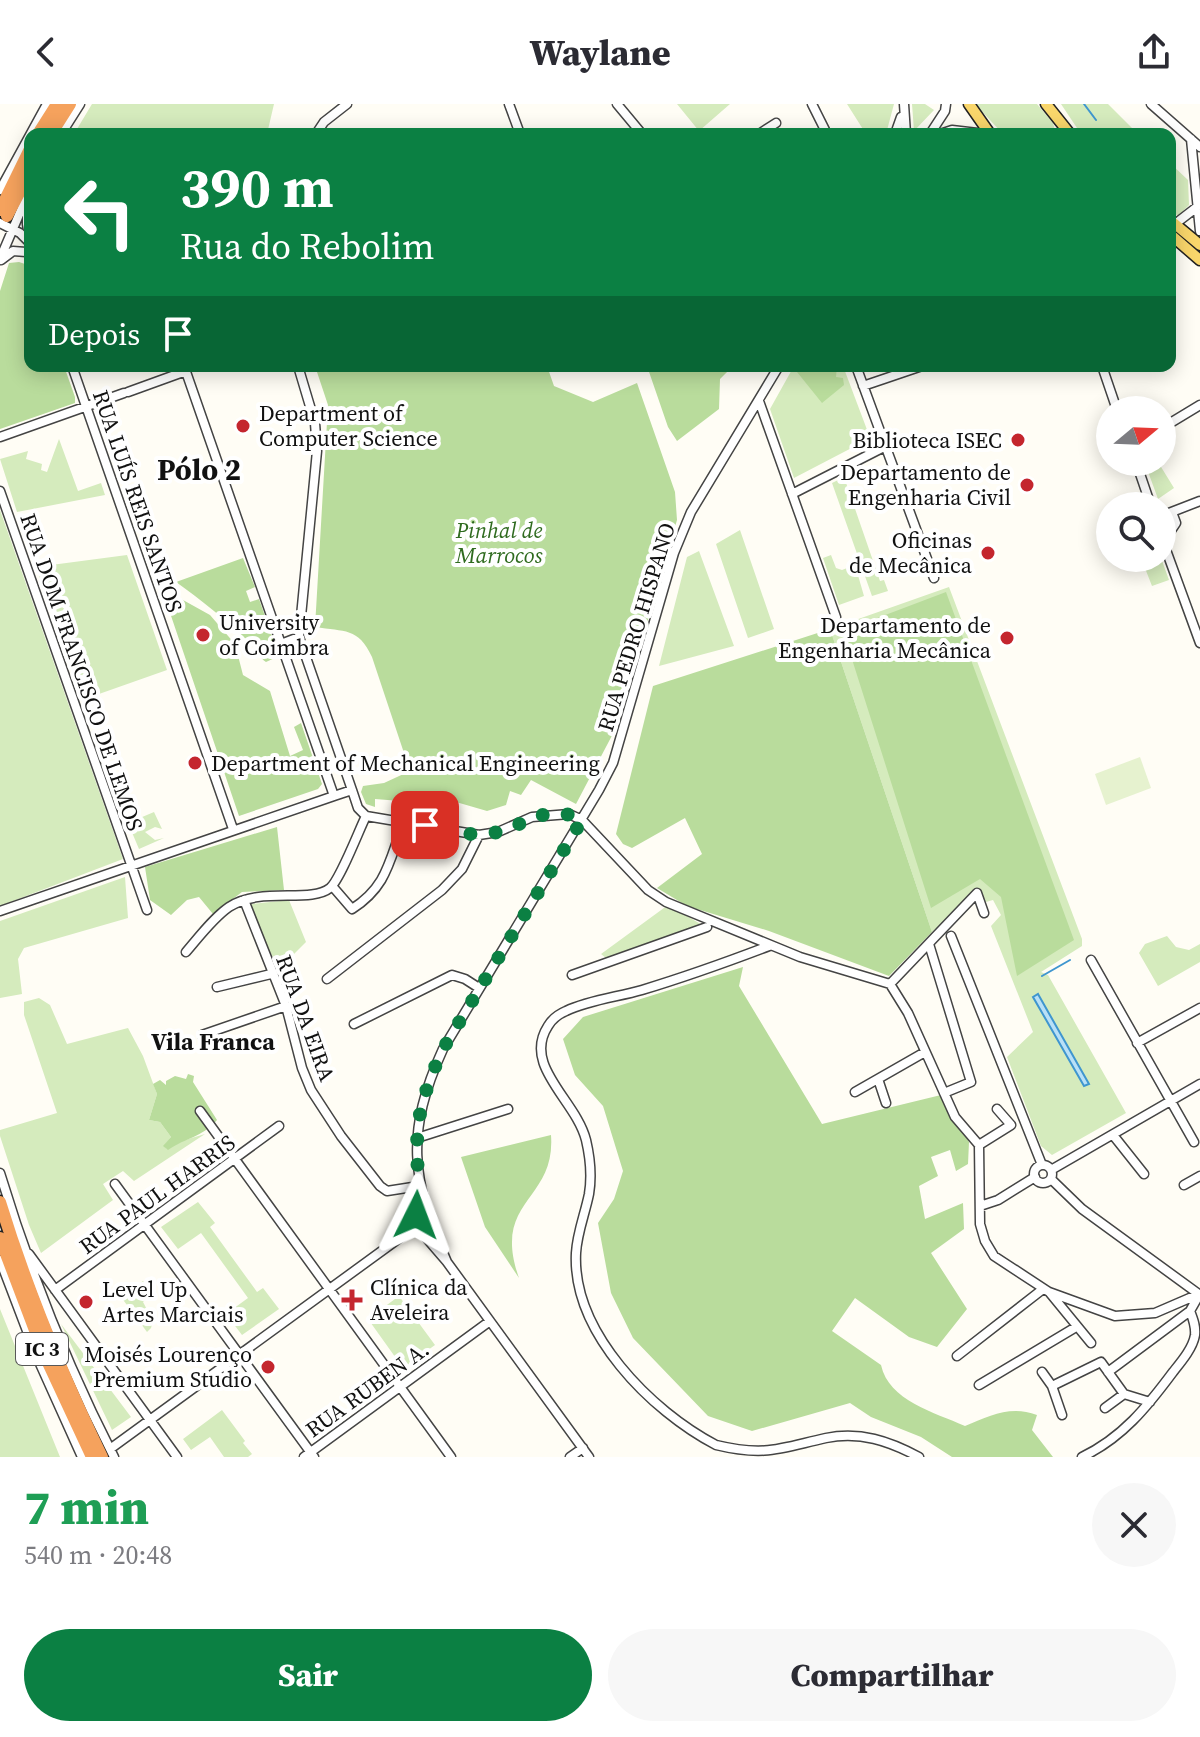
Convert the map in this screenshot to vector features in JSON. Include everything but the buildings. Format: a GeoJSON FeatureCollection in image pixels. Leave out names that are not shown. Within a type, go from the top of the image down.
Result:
{"type":"FeatureCollection","features":[{"type":"Feature","properties":{"kind":"highway"},"geometry":{"type":"LineString","coordinates":[[42,128],[57,104]]}},
{"type":"Feature","properties":{"kind":"highway"},"geometry":{"type":"LineString","coordinates":[[55,128],[70,104]]}},
{"type":"Feature","properties":{"kind":"highway"},"geometry":{"type":"LineString","coordinates":[[5,219],[24,166]]}},
{"type":"Feature","properties":{"kind":"highway"},"geometry":{"type":"LineString","coordinates":[[5,219],[24,183]]}},
{"type":"Feature","properties":{"kind":"highway","name":"IC 3"},"geometry":{"type":"LineString","coordinates":[[0,1202],[53,1351],[109,1454]]}},
{"type":"Feature","properties":{"kind":"highway","name":"IC 3"},"geometry":{"type":"LineString","coordinates":[[0,1238],[44,1354],[92,1457]]}},
{"type":"Feature","properties":{"kind":"main road"},"geometry":{"type":"LineString","coordinates":[[969,104],[984,128]]}},
{"type":"Feature","properties":{"kind":"main road"},"geometry":{"type":"LineString","coordinates":[[1046,104],[1066,128]]}},
{"type":"Feature","properties":{"kind":"main road"},"geometry":{"type":"LineString","coordinates":[[1060,120],[1062,128]]}},
{"type":"Feature","properties":{"kind":"main road"},"geometry":{"type":"LineString","coordinates":[[1176,229],[1200,245]]}},
{"type":"Feature","properties":{"kind":"main road"},"geometry":{"type":"LineString","coordinates":[[1176,231],[1200,260]]}},
{"type":"Feature","properties":{"kind":"street"},"geometry":{"type":"LineString","coordinates":[[34,128],[47,104]]}},
{"type":"Feature","properties":{"kind":"street"},"geometry":{"type":"LineString","coordinates":[[65,128],[80,104]]}},
{"type":"Feature","properties":{"kind":"street"},"geometry":{"type":"LineString","coordinates":[[320,128],[347,104]]}},
{"type":"Feature","properties":{"kind":"street"},"geometry":{"type":"LineString","coordinates":[[509,104],[518,128]]}},
{"type":"Feature","properties":{"kind":"street"},"geometry":{"type":"LineString","coordinates":[[617,104],[637,128]]}},
{"type":"Feature","properties":{"kind":"street"},"geometry":{"type":"LineString","coordinates":[[812,104],[824,128]]}},
{"type":"Feature","properties":{"kind":"street"},"geometry":{"type":"LineString","coordinates":[[1151,104],[1200,147]]}},
{"type":"Feature","properties":{"kind":"street"},"geometry":{"type":"LineString","coordinates":[[897,128],[904,108]]}},
{"type":"Feature","properties":{"kind":"street"},"geometry":{"type":"LineString","coordinates":[[904,108],[906,128]]}},
{"type":"Feature","properties":{"kind":"street"},"geometry":{"type":"LineString","coordinates":[[933,128],[945,108]]}},
{"type":"Feature","properties":{"kind":"street"},"geometry":{"type":"LineString","coordinates":[[768,128],[776,123]]}},
{"type":"Feature","properties":{"kind":"street"},"geometry":{"type":"LineString","coordinates":[[1191,139],[1200,231]]}},
{"type":"Feature","properties":{"kind":"street"},"geometry":{"type":"LineString","coordinates":[[0,190],[24,146]]}},
{"type":"Feature","properties":{"kind":"street"},"geometry":{"type":"LineString","coordinates":[[0,260],[5,219],[24,196]]}},
{"type":"Feature","properties":{"kind":"street"},"geometry":{"type":"LineString","coordinates":[[1176,224],[1197,207]]}},
{"type":"Feature","properties":{"kind":"street"},"geometry":{"type":"LineString","coordinates":[[5,219],[24,236]]}},
{"type":"Feature","properties":{"kind":"street"},"geometry":{"type":"LineString","coordinates":[[0,260],[13,251],[24,252]]}},
{"type":"Feature","properties":{"kind":"street","name":"RUA LUÍS REIS SANTOS"},"geometry":{"type":"LineString","coordinates":[[74,372],[233,829]]}},
{"type":"Feature","properties":{"kind":"street"},"geometry":{"type":"LineString","coordinates":[[0,437],[175,372]]}},
{"type":"Feature","properties":{"kind":"street"},"geometry":{"type":"LineString","coordinates":[[186,372],[334,796]]}},
{"type":"Feature","properties":{"kind":"street"},"geometry":{"type":"LineString","coordinates":[[300,372],[312,411],[317,451],[299,637],[358,808],[366,816],[479,835],[498,832],[543,815],[569,814],[582,820],[657,896],[800,957],[890,984],[908,1013],[955,1117],[979,1145],[980,1224],[994,1256],[1046,1290],[1115,1316],[1155,1313],[1200,1295]]}},
{"type":"Feature","properties":{"kind":"street","name":"RUA PEDRO HISPANO"},"geometry":{"type":"LineString","coordinates":[[419,1189],[418,1123],[432,1073],[443,1049],[582,820],[613,763],[674,553],[691,512],[776,372]]}},
{"type":"Feature","properties":{"kind":"street"},"geometry":{"type":"LineString","coordinates":[[858,372],[934,578]]}},
{"type":"Feature","properties":{"kind":"street"},"geometry":{"type":"LineString","coordinates":[[863,386],[904,372]]}},
{"type":"Feature","properties":{"kind":"street"},"geometry":{"type":"LineString","coordinates":[[1104,372],[1112,396]]}},
{"type":"Feature","properties":{"kind":"street"},"geometry":{"type":"LineString","coordinates":[[759,401],[836,617]]}},
{"type":"Feature","properties":{"kind":"street"},"geometry":{"type":"LineString","coordinates":[[1176,420],[1200,405]]}},
{"type":"Feature","properties":{"kind":"street"},"geometry":{"type":"LineString","coordinates":[[792,494],[886,446]]}},
{"type":"Feature","properties":{"kind":"street","name":"RUA DOM FRANCISCO DE LEMOS"},"geometry":{"type":"LineString","coordinates":[[0,491],[147,910]]}},
{"type":"Feature","properties":{"kind":"street"},"geometry":{"type":"LineString","coordinates":[[1176,525],[1190,507],[1200,501]]}},
{"type":"Feature","properties":{"kind":"street"},"geometry":{"type":"LineString","coordinates":[[1176,508],[1190,507]]}},
{"type":"Feature","properties":{"kind":"street"},"geometry":{"type":"LineString","coordinates":[[1174,572],[1200,643]]}},
{"type":"Feature","properties":{"kind":"street"},"geometry":{"type":"LineString","coordinates":[[281,644],[299,637]]}},
{"type":"Feature","properties":{"kind":"street"},"geometry":{"type":"LineString","coordinates":[[0,911],[352,790]]}},
{"type":"Feature","properties":{"kind":"street"},"geometry":{"type":"LineString","coordinates":[[186,952],[228,907],[261,895],[317,895],[333,887],[366,816]]}},
{"type":"Feature","properties":{"kind":"street"},"geometry":{"type":"LineString","coordinates":[[333,887],[352,909],[368,899],[380,886],[404,822]]}},
{"type":"Feature","properties":{"kind":"street"},"geometry":{"type":"LineString","coordinates":[[327,979],[442,890],[462,869],[479,835]]}},
{"type":"Feature","properties":{"kind":"street"},"geometry":{"type":"LineString","coordinates":[[890,984],[977,893],[984,913]]}},
{"type":"Feature","properties":{"kind":"street","name":"RUA DA EIRA"},"geometry":{"type":"LineString","coordinates":[[244,900],[286,1006],[306,1079],[341,1136],[380,1186],[387,1191],[419,1189]]}},
{"type":"Feature","properties":{"kind":"street"},"geometry":{"type":"LineString","coordinates":[[572,975],[707,927]]}},
{"type":"Feature","properties":{"kind":"street"},"geometry":{"type":"LineString","coordinates":[[951,936],[1042,1165],[1082,1209],[1200,1295]]}},
{"type":"Feature","properties":{"kind":"street"},"geometry":{"type":"LineString","coordinates":[[929,944],[971,1082],[944,1093]]}},
{"type":"Feature","properties":{"kind":"street"},"geometry":{"type":"LineString","coordinates":[[769,945],[644,989],[572,1009],[558,1015],[548,1026],[541,1052],[543,1067],[573,1109],[585,1136],[588,1153],[589,1194],[576,1249],[580,1296],[592,1325],[627,1374],[662,1408],[717,1446],[742,1455],[764,1457],[790,1452],[826,1438],[861,1436],[895,1444],[919,1457]]}},
{"type":"Feature","properties":{"kind":"street"},"geometry":{"type":"LineString","coordinates":[[1091,960],[1194,1142]]}},
{"type":"Feature","properties":{"kind":"street"},"geometry":{"type":"LineString","coordinates":[[217,987],[271,974]]}},
{"type":"Feature","properties":{"kind":"street"},"geometry":{"type":"LineString","coordinates":[[354,1024],[452,975],[479,988]]}},
{"type":"Feature","properties":{"kind":"street"},"geometry":{"type":"LineString","coordinates":[[202,1035],[286,1006]]}},
{"type":"Feature","properties":{"kind":"street"},"geometry":{"type":"LineString","coordinates":[[1137,1043],[1200,1008]]}},
{"type":"Feature","properties":{"kind":"street"},"geometry":{"type":"LineString","coordinates":[[855,1092],[925,1052]]}},
{"type":"Feature","properties":{"kind":"street"},"geometry":{"type":"LineString","coordinates":[[878,1079],[886,1103]]}},
{"type":"Feature","properties":{"kind":"street"},"geometry":{"type":"LineString","coordinates":[[1035,1177],[1044,1183],[1051,1174],[1200,1084]]}},
{"type":"Feature","properties":{"kind":"street"},"geometry":{"type":"LineString","coordinates":[[417,1138],[508,1109]]}},
{"type":"Feature","properties":{"kind":"street"},"geometry":{"type":"LineString","coordinates":[[979,1145],[1011,1125],[997,1109]]}},
{"type":"Feature","properties":{"kind":"street"},"geometry":{"type":"LineString","coordinates":[[200,1111],[451,1457]]}},
{"type":"Feature","properties":{"kind":"street","name":"RUA PAUL HARRIS"},"geometry":{"type":"LineString","coordinates":[[55,1290],[279,1126]]}},
{"type":"Feature","properties":{"kind":"street"},"geometry":{"type":"LineString","coordinates":[[1113,1135],[1144,1174]]}},
{"type":"Feature","properties":{"kind":"street"},"geometry":{"type":"LineString","coordinates":[[1035,1177],[1035,1170],[1042,1165]]}},
{"type":"Feature","properties":{"kind":"street"},"geometry":{"type":"LineString","coordinates":[[0,1173],[22,1244],[61,1348],[109,1454],[150,1420],[329,1289],[417,1227],[425,1227],[428,1219]]}},
{"type":"Feature","properties":{"kind":"street"},"geometry":{"type":"LineString","coordinates":[[1184,1185],[1200,1176]]}},
{"type":"Feature","properties":{"kind":"street"},"geometry":{"type":"LineString","coordinates":[[980,1206],[998,1200],[1035,1177]]}},
{"type":"Feature","properties":{"kind":"street"},"geometry":{"type":"LineString","coordinates":[[115,1184],[310,1455]]}},
{"type":"Feature","properties":{"kind":"street"},"geometry":{"type":"LineString","coordinates":[[419,1189],[414,1222],[417,1227],[447,1262],[589,1457]]}},
{"type":"Feature","properties":{"kind":"street"},"geometry":{"type":"LineString","coordinates":[[419,1189],[447,1262]]}},
{"type":"Feature","properties":{"kind":"street"},"geometry":{"type":"LineString","coordinates":[[416,1215],[421,1213],[428,1219]]}},
{"type":"Feature","properties":{"kind":"street"},"geometry":{"type":"LineString","coordinates":[[22,1244],[177,1457]]}},
{"type":"Feature","properties":{"kind":"street"},"geometry":{"type":"LineString","coordinates":[[0,1260],[37,1357],[82,1457]]}},
{"type":"Feature","properties":{"kind":"street"},"geometry":{"type":"LineString","coordinates":[[1046,1290],[1091,1343]]}},
{"type":"Feature","properties":{"kind":"street"},"geometry":{"type":"LineString","coordinates":[[957,1356],[1046,1290]]}},
{"type":"Feature","properties":{"kind":"street"},"geometry":{"type":"LineString","coordinates":[[1108,1372],[1190,1311],[1200,1295]]}},
{"type":"Feature","properties":{"kind":"street"},"geometry":{"type":"LineString","coordinates":[[1082,1457],[1099,1449],[1125,1429],[1184,1357],[1195,1336],[1195,1322],[1190,1311]]}},
{"type":"Feature","properties":{"kind":"street","name":"RUA RUBEN A."},"geometry":{"type":"LineString","coordinates":[[310,1455],[490,1321]]}},
{"type":"Feature","properties":{"kind":"street"},"geometry":{"type":"LineString","coordinates":[[979,1385],[1076,1327]]}},
{"type":"Feature","properties":{"kind":"street"},"geometry":{"type":"LineString","coordinates":[[1052,1386],[1101,1362],[1124,1394],[1150,1402]]}},
{"type":"Feature","properties":{"kind":"street"},"geometry":{"type":"LineString","coordinates":[[1042,1372],[1052,1386],[1062,1415]]}},
{"type":"Feature","properties":{"kind":"street"},"geometry":{"type":"LineString","coordinates":[[1105,1408],[1124,1394]]}},
{"type":"Feature","properties":{"kind":"street"},"geometry":{"type":"LineString","coordinates":[[570,1457],[583,1448]]}},
{"type":"Feature","properties":{"kind":"green space"},"geometry":{"type":"Polygon","coordinates":[[[92,104],[274,104],[268,128],[78,128],[92,104]]]}},
{"type":"Feature","properties":{"kind":"green space"},"geometry":{"type":"Polygon","coordinates":[[[677,104],[730,104],[702,128],[697,128],[677,104]]]}},
{"type":"Feature","properties":{"kind":"green space"},"geometry":{"type":"Polygon","coordinates":[[[847,104],[894,104],[888,128],[862,128],[847,104]]]}},
{"type":"Feature","properties":{"kind":"green space"},"geometry":{"type":"Polygon","coordinates":[[[912,104],[925,104],[934,110],[917,128],[914,128],[912,104]]]}},
{"type":"Feature","properties":{"kind":"green space"},"geometry":{"type":"Polygon","coordinates":[[[975,104],[1037,104],[1054,128],[997,128],[975,104]]]}},
{"type":"Feature","properties":{"kind":"green space"},"geometry":{"type":"Polygon","coordinates":[[[1061,104],[1108,104],[1132,128],[1077,128],[1061,104]]]}},
{"type":"Feature","properties":{"kind":"green space"},"geometry":{"type":"Polygon","coordinates":[[[1176,169],[1188,180],[1189,205],[1178,216],[1176,169]]]}},
{"type":"Feature","properties":{"kind":"green space"},"geometry":{"type":"Polygon","coordinates":[[[9,263],[24,264],[24,372],[66,372],[75,403],[0,429],[0,291],[9,263]]]}},
{"type":"Feature","properties":{"kind":"green space","name":"Pinhal de Marrocos"},"geometry":{"type":"Polygon","coordinates":[[[317,372],[549,372],[554,386],[593,402],[637,383],[675,492],[677,520],[617,726],[576,804],[531,780],[521,795],[510,791],[506,805],[487,811],[456,802],[438,804],[375,799],[375,807],[366,804],[361,792],[363,786],[384,783],[410,771],[367,647],[350,633],[315,627],[328,405],[317,372]]]}},
{"type":"Feature","properties":{"kind":"green space"},"geometry":{"type":"Polygon","coordinates":[[[649,372],[727,372],[720,379],[719,409],[677,441],[668,427],[649,372]]]}},
{"type":"Feature","properties":{"kind":"green space"},"geometry":{"type":"Polygon","coordinates":[[[791,372],[845,372],[869,435],[865,441],[794,478],[770,409],[791,372]]]}},
{"type":"Feature","properties":{"kind":"green space"},"geometry":{"type":"Polygon","coordinates":[[[797,372],[836,372],[836,377],[843,378],[844,385],[822,403],[797,372]]]}},
{"type":"Feature","properties":{"kind":"green space"},"geometry":{"type":"Polygon","coordinates":[[[59,439],[78,491],[101,483],[105,495],[17,512],[0,459],[28,451],[26,459],[42,464],[41,470],[47,472],[59,439]]]}},
{"type":"Feature","properties":{"kind":"green space"},"geometry":{"type":"Polygon","coordinates":[[[1150,476],[1167,476],[1174,488],[1168,492],[1155,492],[1150,476]]]}},
{"type":"Feature","properties":{"kind":"green space"},"geometry":{"type":"Polygon","coordinates":[[[844,477],[880,581],[884,580],[888,591],[872,596],[832,483],[844,477]]]}},
{"type":"Feature","properties":{"kind":"green space"},"geometry":{"type":"Polygon","coordinates":[[[0,510],[123,859],[0,906],[0,510]]]}},
{"type":"Feature","properties":{"kind":"green space"},"geometry":{"type":"Polygon","coordinates":[[[740,530],[774,629],[748,638],[716,544],[740,530]]]}},
{"type":"Feature","properties":{"kind":"green space"},"geometry":{"type":"Polygon","coordinates":[[[699,551],[734,646],[659,666],[687,557],[699,551]]]}},
{"type":"Feature","properties":{"kind":"green space"},"geometry":{"type":"Polygon","coordinates":[[[127,555],[167,670],[82,700],[36,567],[127,555]]]}},
{"type":"Feature","properties":{"kind":"green space"},"geometry":{"type":"Polygon","coordinates":[[[831,555],[836,568],[842,570],[855,565],[864,596],[839,605],[823,558],[831,555]]]}},
{"type":"Feature","properties":{"kind":"green space"},"geometry":{"type":"Polygon","coordinates":[[[243,558],[255,587],[246,591],[250,602],[259,599],[279,656],[266,662],[229,624],[176,582],[243,558]]]}},
{"type":"Feature","properties":{"kind":"green space"},"geometry":{"type":"Polygon","coordinates":[[[1146,572],[1166,572],[1169,580],[1152,586],[1146,572]]]}},
{"type":"Feature","properties":{"kind":"green space"},"geometry":{"type":"Polygon","coordinates":[[[949,587],[1082,939],[1082,946],[1041,972],[1048,975],[1126,1113],[1052,1155],[1041,1146],[1007,1057],[1033,1032],[991,926],[1001,915],[993,900],[986,902],[979,891],[932,932],[830,629],[949,587]]]}},
{"type":"Feature","properties":{"kind":"green space"},"geometry":{"type":"Polygon","coordinates":[[[946,592],[1074,940],[1017,976],[1001,897],[980,879],[931,908],[843,631],[946,592]]]}},
{"type":"Feature","properties":{"kind":"green space"},"geometry":{"type":"Polygon","coordinates":[[[174,595],[210,615],[235,644],[243,675],[270,691],[290,756],[303,750],[294,727],[301,723],[322,784],[318,789],[239,816],[167,604],[174,595]]]}},
{"type":"Feature","properties":{"kind":"green space"},"geometry":{"type":"Polygon","coordinates":[[[830,629],[932,932],[889,976],[769,931],[687,906],[657,888],[702,854],[685,818],[632,848],[623,844],[616,834],[653,686],[830,629]]]}},
{"type":"Feature","properties":{"kind":"green space"},"geometry":{"type":"Polygon","coordinates":[[[1140,757],[1151,788],[1106,805],[1095,774],[1140,757]]]}},
{"type":"Feature","properties":{"kind":"green space"},"geometry":{"type":"Polygon","coordinates":[[[154,812],[162,829],[155,827],[145,832],[155,840],[164,838],[139,849],[128,823],[154,812]]]}},
{"type":"Feature","properties":{"kind":"green space"},"geometry":{"type":"Polygon","coordinates":[[[277,827],[284,890],[242,892],[213,914],[199,897],[187,900],[171,915],[150,900],[145,867],[277,827]]]}},
{"type":"Feature","properties":{"kind":"green space"},"geometry":{"type":"Polygon","coordinates":[[[125,877],[128,918],[24,948],[18,959],[22,994],[0,998],[0,921],[125,877]]]}},
{"type":"Feature","properties":{"kind":"green space"},"geometry":{"type":"Polygon","coordinates":[[[289,900],[306,942],[280,968],[264,943],[251,904],[289,900]]]}},
{"type":"Feature","properties":{"kind":"green space"},"geometry":{"type":"Polygon","coordinates":[[[668,905],[704,926],[606,958],[601,954],[668,905]]]}},
{"type":"Feature","properties":{"kind":"green space"},"geometry":{"type":"Polygon","coordinates":[[[1167,936],[1176,947],[1189,950],[1200,944],[1200,962],[1158,986],[1139,953],[1145,944],[1167,936]]]}},
{"type":"Feature","properties":{"kind":"green space"},"geometry":{"type":"Polygon","coordinates":[[[743,967],[739,986],[822,1124],[941,1095],[969,1142],[968,1164],[956,1171],[950,1150],[931,1157],[938,1176],[919,1186],[925,1219],[963,1203],[964,1229],[931,1253],[967,1309],[937,1347],[909,1337],[855,1298],[832,1331],[881,1365],[893,1388],[914,1404],[965,1426],[1009,1411],[1037,1415],[1032,1430],[1053,1457],[952,1457],[921,1437],[871,1417],[850,1403],[752,1431],[708,1416],[633,1338],[611,1293],[598,1223],[614,1199],[623,1171],[603,1106],[575,1075],[563,1039],[583,1017],[743,967]]]}},
{"type":"Feature","properties":{"kind":"green space"},"geometry":{"type":"Polygon","coordinates":[[[39,998],[50,1005],[67,1044],[128,1028],[143,1056],[157,1094],[149,1120],[160,1122],[171,1137],[164,1146],[167,1149],[178,1142],[205,1134],[134,1181],[123,1171],[103,1184],[113,1200],[41,1253],[0,1136],[0,1130],[57,1113],[24,1015],[24,1002],[39,998]]]}},
{"type":"Feature","properties":{"kind":"green space"},"geometry":{"type":"Polygon","coordinates":[[[188,1074],[194,1076],[193,1082],[217,1120],[168,1150],[163,1146],[171,1137],[160,1122],[149,1120],[157,1094],[153,1084],[160,1080],[166,1085],[166,1081],[175,1076],[186,1079],[188,1074]]]}},
{"type":"Feature","properties":{"kind":"green space"},"geometry":{"type":"Polygon","coordinates":[[[551,1135],[550,1157],[544,1174],[518,1216],[513,1232],[513,1252],[519,1278],[485,1227],[461,1157],[551,1135]]]}},
{"type":"Feature","properties":{"kind":"green space"},"geometry":{"type":"Polygon","coordinates":[[[198,1202],[215,1223],[210,1227],[257,1292],[263,1288],[279,1309],[242,1335],[226,1314],[248,1298],[201,1233],[178,1249],[161,1227],[198,1202]]]}},
{"type":"Feature","properties":{"kind":"green space"},"geometry":{"type":"Polygon","coordinates":[[[143,1281],[151,1293],[143,1302],[153,1321],[147,1332],[121,1297],[143,1281]]]}},
{"type":"Feature","properties":{"kind":"green space"},"geometry":{"type":"Polygon","coordinates":[[[399,1296],[435,1345],[403,1368],[368,1319],[399,1296]]]}},
{"type":"Feature","properties":{"kind":"green space"},"geometry":{"type":"Polygon","coordinates":[[[0,1309],[60,1457],[0,1457],[0,1309]]]}},
{"type":"Feature","properties":{"kind":"green space"},"geometry":{"type":"Polygon","coordinates":[[[61,1324],[131,1417],[112,1430],[61,1324]]]}},
{"type":"Feature","properties":{"kind":"green space"},"geometry":{"type":"Polygon","coordinates":[[[222,1410],[245,1441],[243,1443],[252,1454],[248,1457],[224,1457],[210,1437],[191,1450],[183,1439],[222,1410]]]}},
{"type":"Feature","properties":{"kind":"water"},"geometry":{"type":"Polygon","coordinates":[[[1038,994],[1089,1084],[1084,1086],[1033,997],[1038,994]]]}},
{"type":"Feature","properties":{"kind":"waterway"},"geometry":{"type":"LineString","coordinates":[[1084,104],[1096,120]]}},
{"type":"Feature","properties":{"kind":"waterway"},"geometry":{"type":"LineString","coordinates":[[1042,976],[1070,960]]}},
{"type":"Feature","properties":{"kind":"place","name":"Department of Computer Science"},"geometry":{"type":"Point","coordinates":[243,426]}},
{"type":"Feature","properties":{"kind":"place","name":"Biblioteca ISEC"},"geometry":{"type":"Point","coordinates":[1018,440]}},
{"type":"Feature","properties":{"kind":"place","name":"Departamento de Engenharia Civil"},"geometry":{"type":"Point","coordinates":[1027,485]}},
{"type":"Feature","properties":{"kind":"place","name":"Oficinas de Mecânica"},"geometry":{"type":"Point","coordinates":[988,553]}},
{"type":"Feature","properties":{"kind":"place","name":"University of Coimbra"},"geometry":{"type":"Point","coordinates":[203,635]}},
{"type":"Feature","properties":{"kind":"place","name":"Departamento de Engenharia Mecânica"},"geometry":{"type":"Point","coordinates":[1007,638]}},
{"type":"Feature","properties":{"kind":"place","name":"Department of Mechanical Engineering"},"geometry":{"type":"Point","coordinates":[195,763]}},
{"type":"Feature","properties":{"kind":"place","name":"Clínica da Aveleira"},"geometry":{"type":"Point","coordinates":[352,1300]}},
{"type":"Feature","properties":{"kind":"place","name":"Level Up Artes Marciais"},"geometry":{"type":"Point","coordinates":[86,1302]}},
{"type":"Feature","properties":{"kind":"place","name":"Moisés Lourenço Premium Studio"},"geometry":{"type":"Point","coordinates":[268,1367]}},
{"type":"Feature","properties":{"kind":"district","name":"Pólo 2"},"geometry":{"type":"Point","coordinates":[199,470]}},
{"type":"Feature","properties":{"kind":"district","name":"Vila Franca"},"geometry":{"type":"Point","coordinates":[213,1042]}},
{"type":"Feature","properties":{"kind":"route"},"geometry":{"type":"LineString","coordinates":[[416,1215],[420,1191],[418,1123],[432,1073],[443,1049],[582,820],[569,814],[543,815],[498,832],[479,835],[425,825]]}}]}
